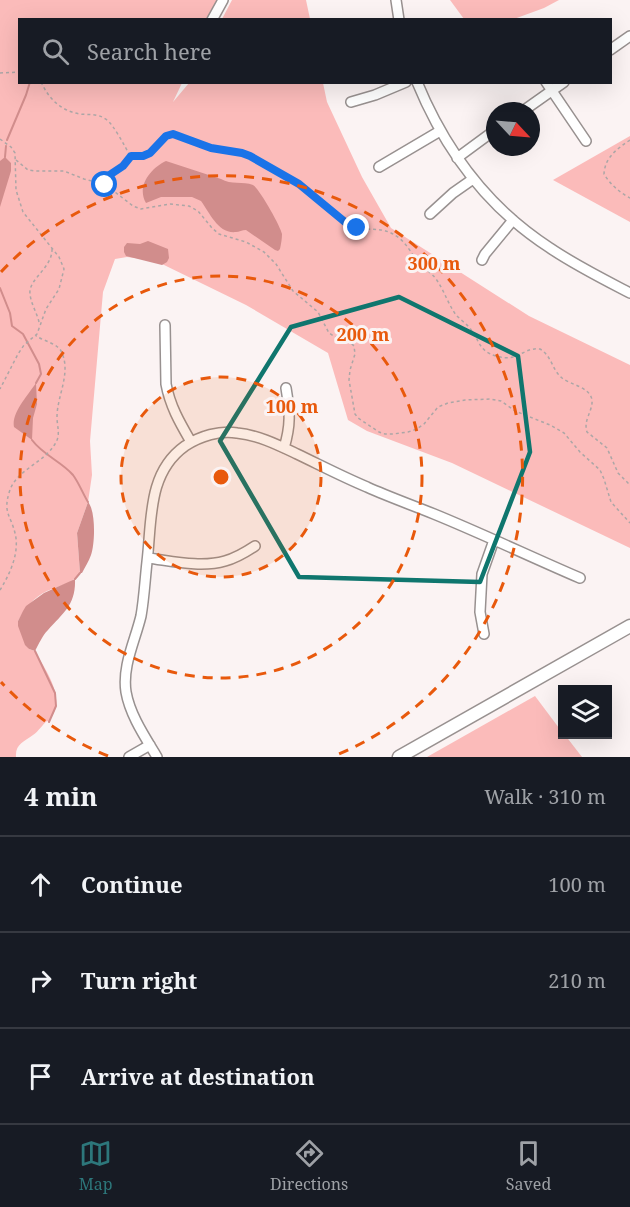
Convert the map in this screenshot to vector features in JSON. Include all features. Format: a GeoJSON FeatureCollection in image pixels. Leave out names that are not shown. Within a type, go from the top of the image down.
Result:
{"type":"FeatureCollection","features":[{"type":"Feature","properties":{"kind":"main road"},"geometry":{"type":"LineString","coordinates":[[399,757],[630,626]]}},
{"type":"Feature","properties":{"kind":"street"},"geometry":{"type":"LineString","coordinates":[[213,18],[223,0]]}},
{"type":"Feature","properties":{"kind":"street"},"geometry":{"type":"LineString","coordinates":[[396,0],[397,18]]}},
{"type":"Feature","properties":{"kind":"street"},"geometry":{"type":"LineString","coordinates":[[612,49],[630,36]]}},
{"type":"Feature","properties":{"kind":"street"},"geometry":{"type":"LineString","coordinates":[[351,102],[401,84]]}},
{"type":"Feature","properties":{"kind":"street"},"geometry":{"type":"LineString","coordinates":[[418,84],[440,131],[457,158],[491,199],[548,248],[630,293]]}},
{"type":"Feature","properties":{"kind":"street"},"geometry":{"type":"LineString","coordinates":[[547,84],[586,141]]}},
{"type":"Feature","properties":{"kind":"street"},"geometry":{"type":"LineString","coordinates":[[536,102],[561,84]]}},
{"type":"Feature","properties":{"kind":"street"},"geometry":{"type":"LineString","coordinates":[[379,167],[440,131]]}},
{"type":"Feature","properties":{"kind":"street"},"geometry":{"type":"LineString","coordinates":[[457,158],[486,137]]}},
{"type":"Feature","properties":{"kind":"street"},"geometry":{"type":"LineString","coordinates":[[430,214],[473,179]]}},
{"type":"Feature","properties":{"kind":"street"},"geometry":{"type":"LineString","coordinates":[[482,260],[513,220]]}},
{"type":"Feature","properties":{"kind":"street"},"geometry":{"type":"LineString","coordinates":[[165,325],[168,394],[174,413],[191,442]]}},
{"type":"Feature","properties":{"kind":"street"},"geometry":{"type":"LineString","coordinates":[[284,448],[290,422],[286,388]]}},
{"type":"Feature","properties":{"kind":"street"},"geometry":{"type":"LineString","coordinates":[[157,757],[129,702],[125,676],[141,614],[152,505],[158,481],[174,456],[191,442],[202,437],[217,433],[251,435],[368,488],[436,514],[580,578]]}},
{"type":"Feature","properties":{"kind":"street"},"geometry":{"type":"LineString","coordinates":[[484,634],[480,612],[482,574],[494,540]]}},
{"type":"Feature","properties":{"kind":"street"},"geometry":{"type":"LineString","coordinates":[[148,558],[213,563],[233,558],[255,546]]}},
{"type":"Feature","properties":{"kind":"street"},"geometry":{"type":"LineString","coordinates":[[129,757],[150,745]]}},
{"type":"Feature","properties":{"kind":"path"},"geometry":{"type":"LineString","coordinates":[[0,73],[18,72]]}},
{"type":"Feature","properties":{"kind":"path"},"geometry":{"type":"LineString","coordinates":[[41,84],[46,93],[61,107],[108,120],[131,156]]}},
{"type":"Feature","properties":{"kind":"path"},"geometry":{"type":"LineString","coordinates":[[131,156],[143,156],[150,153],[166,136],[171,134],[211,148],[246,155],[299,184],[351,226],[383,230],[394,235],[405,244],[418,263],[435,278],[455,313],[469,327],[484,350],[498,357],[508,358],[516,357],[531,349],[540,349],[550,358],[561,377],[589,393],[592,401],[586,423],[587,432],[607,448],[618,473],[630,485]]}},
{"type":"Feature","properties":{"kind":"path"},"geometry":{"type":"LineString","coordinates":[[0,140],[13,149],[16,160],[16,190],[23,213],[52,247],[62,262],[64,274],[59,289],[46,309],[36,336],[24,345],[0,388]]}},
{"type":"Feature","properties":{"kind":"path"},"geometry":{"type":"LineString","coordinates":[[630,140],[612,153],[604,169],[608,181],[619,192],[630,198]]}},
{"type":"Feature","properties":{"kind":"path"},"geometry":{"type":"LineString","coordinates":[[100,183],[123,166],[131,156]]}},
{"type":"Feature","properties":{"kind":"path"},"geometry":{"type":"LineString","coordinates":[[16,160],[28,170],[64,171],[100,183],[133,206],[141,208],[170,204],[192,207],[219,234],[251,244],[271,258],[293,291],[318,312],[329,333],[354,346],[355,354],[349,380],[355,412],[358,418],[376,430],[390,435],[413,431],[424,424],[438,407],[451,402],[490,399],[501,401],[515,411],[564,433],[579,452],[600,470],[611,502],[630,523]]}},
{"type":"Feature","properties":{"kind":"path"},"geometry":{"type":"LineString","coordinates":[[40,324],[29,291],[51,259],[52,247]]}},
{"type":"Feature","properties":{"kind":"path"},"geometry":{"type":"LineString","coordinates":[[0,590],[9,575],[16,549],[15,533],[6,509],[11,487],[18,477],[45,456],[56,444],[59,436],[57,413],[63,383],[64,358],[59,348],[36,336]]}},
{"type":"Feature","properties":{"kind":"highlighted area"},"geometry":{"type":"Polygon","coordinates":[[[399,297],[518,356],[530,452],[480,582],[299,577],[220,441],[291,327],[399,297]]]}},
{"type":"Feature","properties":{"kind":"shaded area"},"geometry":{"type":"Polygon","coordinates":[[[0,0],[221,0],[212,18],[18,18],[18,84],[182,84],[173,102],[188,84],[323,84],[327,102],[362,177],[391,228],[529,316],[630,365],[630,548],[452,463],[367,431],[348,420],[328,353],[246,305],[162,264],[127,257],[115,259],[103,292],[90,441],[92,475],[88,502],[77,533],[80,573],[69,582],[38,596],[18,621],[29,649],[35,651],[55,690],[55,709],[49,722],[47,721],[19,746],[16,757],[0,757],[0,0]]]}},
{"type":"Feature","properties":{"kind":"shaded area"},"geometry":{"type":"Polygon","coordinates":[[[232,0],[306,0],[310,18],[223,18],[232,0]]]}},
{"type":"Feature","properties":{"kind":"shaded area"},"geometry":{"type":"Polygon","coordinates":[[[450,0],[559,0],[517,18],[463,18],[450,0]]]}},
{"type":"Feature","properties":{"kind":"shaded area"},"geometry":{"type":"Polygon","coordinates":[[[630,136],[630,222],[553,180],[630,136]]]}},
{"type":"Feature","properties":{"kind":"shaded area"},"geometry":{"type":"Polygon","coordinates":[[[5,157],[11,163],[11,171],[0,207],[0,161],[5,157]]]}},
{"type":"Feature","properties":{"kind":"shaded area"},"geometry":{"type":"Polygon","coordinates":[[[166,161],[225,181],[253,185],[265,200],[281,230],[280,249],[275,250],[246,230],[230,232],[224,230],[215,222],[201,201],[192,197],[161,197],[146,203],[143,197],[144,184],[150,173],[166,161]]]}},
{"type":"Feature","properties":{"kind":"shaded area"},"geometry":{"type":"Polygon","coordinates":[[[148,241],[168,249],[167,262],[162,265],[126,256],[124,247],[127,243],[140,244],[148,241]]]}},
{"type":"Feature","properties":{"kind":"shaded area"},"geometry":{"type":"Polygon","coordinates":[[[36,383],[37,404],[33,418],[32,440],[14,427],[14,422],[18,410],[36,383]]]}},
{"type":"Feature","properties":{"kind":"shaded area"},"geometry":{"type":"Polygon","coordinates":[[[88,502],[94,520],[93,543],[89,560],[80,573],[77,533],[88,502]]]}},
{"type":"Feature","properties":{"kind":"shaded area"},"geometry":{"type":"Polygon","coordinates":[[[75,579],[75,588],[68,608],[44,635],[35,651],[29,649],[25,645],[18,626],[18,621],[26,606],[44,593],[75,579]]]}},
{"type":"Feature","properties":{"kind":"shaded area"},"geometry":{"type":"Polygon","coordinates":[[[535,696],[558,727],[558,739],[568,739],[582,757],[427,757],[535,696]]]}},
{"type":"Feature","properties":{"kind":"waterway"},"geometry":{"type":"LineString","coordinates":[[7,140],[29,84]]}},
{"type":"Feature","properties":{"kind":"waterway"},"geometry":{"type":"LineString","coordinates":[[5,157],[6,146]]}},
{"type":"Feature","properties":{"kind":"waterway"},"geometry":{"type":"LineString","coordinates":[[0,288],[10,313],[12,326],[23,334],[39,364],[41,374],[36,383]]}},
{"type":"Feature","properties":{"kind":"waterway"},"geometry":{"type":"LineString","coordinates":[[32,440],[73,475],[88,502]]}},
{"type":"Feature","properties":{"kind":"waterway"},"geometry":{"type":"LineString","coordinates":[[75,579],[80,573]]}},
{"type":"Feature","properties":{"kind":"waterway"},"geometry":{"type":"LineString","coordinates":[[35,651],[55,693],[56,706],[49,722]]}},
{"type":"Feature","properties":{"kind":"route"},"geometry":{"type":"LineString","coordinates":[[105,185],[100,183],[102,180],[123,166],[131,156],[143,156],[150,153],[166,136],[175,134],[211,148],[250,156],[299,184],[345,222],[357,228]]}}]}
